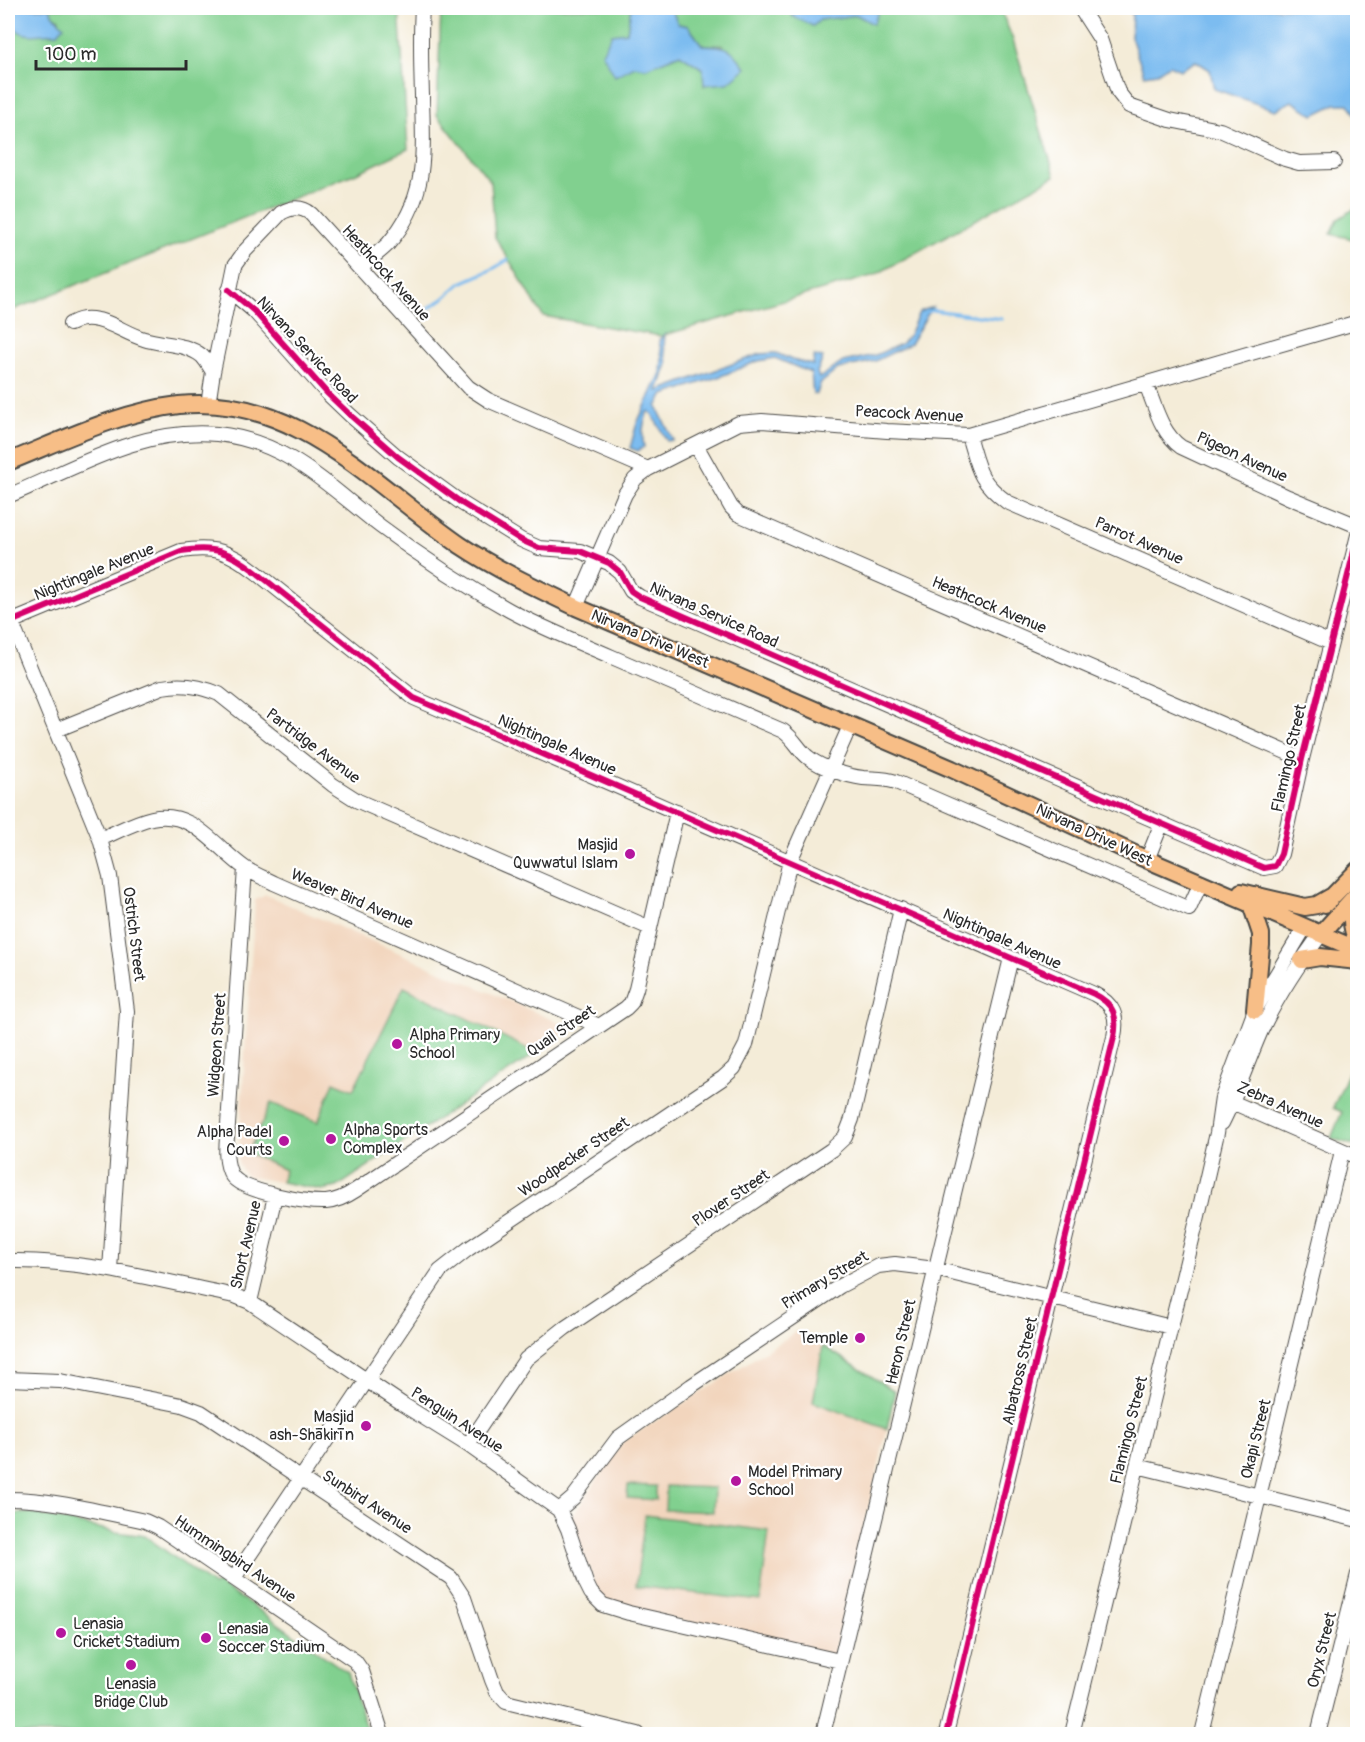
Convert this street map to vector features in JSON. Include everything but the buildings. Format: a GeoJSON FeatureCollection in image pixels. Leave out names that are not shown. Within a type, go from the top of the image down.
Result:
{"type":"FeatureCollection","features":[{"type":"Feature","properties":{"kind":"main road","name":"Nirvana Drive West"},"geometry":{"type":"LineString","coordinates":[[8,462],[117,418],[157,408],[208,405],[252,411],[303,430],[345,457],[458,544],[522,581],[952,769],[1147,860],[1358,950]]}},
{"type":"Feature","properties":{"kind":"main road"},"geometry":{"type":"LineString","coordinates":[[1313,931],[1331,897],[1358,870]]}},
{"type":"Feature","properties":{"kind":"main road"},"geometry":{"type":"LineString","coordinates":[[1207,885],[1305,907],[1331,897]]}},
{"type":"Feature","properties":{"kind":"main road"},"geometry":{"type":"LineString","coordinates":[[1313,931],[1358,895]]}},
{"type":"Feature","properties":{"kind":"main road"},"geometry":{"type":"LineString","coordinates":[[1358,895],[1352,908],[1353,932],[1358,941]]}},
{"type":"Feature","properties":{"kind":"main road"},"geometry":{"type":"LineString","coordinates":[[1251,904],[1261,934],[1262,945],[1255,1010]]}},
{"type":"Feature","properties":{"kind":"main road"},"geometry":{"type":"LineString","coordinates":[[1302,960],[1320,957],[1358,961]]}},
{"type":"Feature","properties":{"kind":"street"},"geometry":{"type":"LineString","coordinates":[[360,267],[388,244],[410,210],[419,186],[424,162],[420,47],[422,8]]}},
{"type":"Feature","properties":{"kind":"street"},"geometry":{"type":"LineString","coordinates":[[1080,8],[1100,39],[1118,92],[1129,106],[1170,120],[1220,130],[1299,163],[1334,162]]}},
{"type":"Feature","properties":{"kind":"street","name":"Heathcock Avenue"},"geometry":{"type":"LineString","coordinates":[[208,405],[229,291],[239,259],[281,213],[294,208],[307,210],[311,214],[459,379],[477,394],[648,469]]}},
{"type":"Feature","properties":{"kind":"street","name":"Nirvana Service Road"},"geometry":{"type":"LineString","coordinates":[[229,291],[254,311],[350,415],[407,464],[463,504],[521,540],[539,548],[570,549],[596,557],[616,568],[630,591],[640,597],[1161,825]]}},
{"type":"Feature","properties":{"kind":"street"},"geometry":{"type":"LineString","coordinates":[[70,324],[81,319],[92,319],[106,322],[145,339],[189,349],[202,357],[213,372]]}},
{"type":"Feature","properties":{"kind":"street","name":"Peacock Avenue"},"geometry":{"type":"LineString","coordinates":[[576,606],[624,494],[635,479],[648,469],[739,423],[762,421],[968,435],[1358,322]]}},
{"type":"Feature","properties":{"kind":"street","name":"Pigeon Avenue"},"geometry":{"type":"LineString","coordinates":[[1146,384],[1166,431],[1171,440],[1181,447],[1288,497],[1358,526]]}},
{"type":"Feature","properties":{"kind":"street"},"geometry":{"type":"LineString","coordinates":[[8,496],[122,446],[145,439],[191,433],[219,434],[248,440],[286,454],[305,466],[381,526],[435,564],[512,611],[783,731],[795,740],[810,759],[860,777],[881,778],[896,782],[1189,909],[1207,885]]}},
{"type":"Feature","properties":{"kind":"street","name":"Parrot Avenue"},"geometry":{"type":"LineString","coordinates":[[968,435],[980,475],[993,492],[1007,502],[1331,643]]}},
{"type":"Feature","properties":{"kind":"street","name":"Heathcock Avenue"},"geometry":{"type":"LineString","coordinates":[[696,445],[731,507],[738,514],[1302,759]]}},
{"type":"Feature","properties":{"kind":"street","name":"Flamingo Street"},"geometry":{"type":"LineString","coordinates":[[1161,825],[1257,866],[1264,868],[1275,866],[1281,854],[1302,759],[1358,535]]}},
{"type":"Feature","properties":{"kind":"street","name":"Nightingale Avenue"},"geometry":{"type":"LineString","coordinates":[[9,622],[181,551],[209,549],[223,551],[248,565],[414,698],[1094,994],[1108,1002],[1115,1013]]}},
{"type":"Feature","properties":{"kind":"street","name":"Ostrich Street"},"geometry":{"type":"LineString","coordinates":[[9,622],[100,839],[110,876],[127,1011],[110,1270]]}},
{"type":"Feature","properties":{"kind":"street","name":"Partridge Avenue"},"geometry":{"type":"LineString","coordinates":[[56,730],[162,687],[175,685],[203,687],[219,694],[333,785],[358,801],[650,928]]}},
{"type":"Feature","properties":{"kind":"street","name":"Woodpecker Street"},"geometry":{"type":"LineString","coordinates":[[234,1578],[366,1380],[448,1263],[723,1078],[734,1068],[746,1045],[790,861],[850,726]]}},
{"type":"Feature","properties":{"kind":"street","name":"Quail Street"},"geometry":{"type":"LineString","coordinates":[[275,1196],[323,1202],[346,1196],[631,1003],[677,812]]}},
{"type":"Feature","properties":{"kind":"street","name":"Weaver Bird Avenue"},"geometry":{"type":"LineString","coordinates":[[100,839],[150,819],[174,818],[187,821],[245,868],[274,884],[599,1026]]}},
{"type":"Feature","properties":{"kind":"street"},"geometry":{"type":"LineString","coordinates":[[1147,860],[1161,825]]}},
{"type":"Feature","properties":{"kind":"street","name":"Widgeon Street"},"geometry":{"type":"LineString","coordinates":[[245,868],[226,1155],[229,1170],[236,1180],[248,1188],[275,1196]]}},
{"type":"Feature","properties":{"kind":"street","name":"Plover Street"},"geometry":{"type":"LineString","coordinates":[[468,1445],[519,1367],[533,1352],[565,1328],[831,1150],[845,1137],[852,1119],[901,909]]}},
{"type":"Feature","properties":{"kind":"street","name":"Flamingo Street"},"geometry":{"type":"LineString","coordinates":[[1228,1100],[1264,1024],[1302,960],[1313,931]]}},
{"type":"Feature","properties":{"kind":"street","name":"Flamingo Street"},"geometry":{"type":"LineString","coordinates":[[1072,1734],[1217,1133],[1255,1010],[1313,931]]}},
{"type":"Feature","properties":{"kind":"street","name":"Heron Street"},"geometry":{"type":"LineString","coordinates":[[823,1734],[1011,958]]}},
{"type":"Feature","properties":{"kind":"street","name":"Albatross Street"},"geometry":{"type":"LineString","coordinates":[[946,1734],[1114,1037],[1115,1013]]}},
{"type":"Feature","properties":{"kind":"street","name":"Zebra Avenue"},"geometry":{"type":"LineString","coordinates":[[1228,1100],[1358,1157]]}},
{"type":"Feature","properties":{"kind":"street","name":"Okapi Street"},"geometry":{"type":"LineString","coordinates":[[1202,1734],[1342,1151]]}},
{"type":"Feature","properties":{"kind":"street","name":"Short Avenue"},"geometry":{"type":"LineString","coordinates":[[250,1302],[275,1196]]}},
{"type":"Feature","properties":{"kind":"street","name":"Penguin Avenue"},"geometry":{"type":"LineString","coordinates":[[8,1261],[51,1262],[110,1270],[235,1296],[250,1302],[468,1445],[559,1510]]}},
{"type":"Feature","properties":{"kind":"street","name":"Primary Street"},"geometry":{"type":"LineString","coordinates":[[559,1510],[573,1497],[618,1438],[691,1386],[840,1286],[871,1268],[886,1264],[935,1269],[1171,1327]]}},
{"type":"Feature","properties":{"kind":"street","name":"Sunbird Avenue"},"geometry":{"type":"LineString","coordinates":[[8,1379],[60,1381],[192,1408],[214,1420],[451,1578],[464,1598],[497,1692],[506,1702],[638,1734]]}},
{"type":"Feature","properties":{"kind":"street"},"geometry":{"type":"LineString","coordinates":[[1137,1466],[1358,1520]]}},
{"type":"Feature","properties":{"kind":"street","name":"Hummingbird Avenue"},"geometry":{"type":"LineString","coordinates":[[8,1499],[34,1500],[145,1521],[172,1536],[346,1654],[358,1665],[382,1734]]}},
{"type":"Feature","properties":{"kind":"street"},"geometry":{"type":"LineString","coordinates":[[559,1510],[568,1529],[586,1583],[591,1593],[603,1605],[629,1613],[840,1661]]}},
{"type":"Feature","properties":{"kind":"street","name":"Oryx Street"},"geometry":{"type":"LineString","coordinates":[[1318,1734],[1352,1623],[1358,1574]]}},
{"type":"Feature","properties":{"kind":"shaded area","name":"Alpha Primary School"},"geometry":{"type":"Polygon","coordinates":[[[266,895],[562,1024],[562,1036],[337,1187],[322,1190],[246,1176],[238,1163],[255,900],[266,895]]]}},
{"type":"Feature","properties":{"kind":"shaded area","name":"Model Primary School"},"geometry":{"type":"Polygon","coordinates":[[[799,1330],[823,1346],[813,1402],[887,1429],[834,1656],[602,1602],[570,1520],[623,1442],[799,1330]]]}},
{"type":"Feature","properties":{"kind":"green space"},"geometry":{"type":"Polygon","coordinates":[[[50,8],[399,8],[408,149],[359,172],[8,312],[8,10],[13,24],[50,34],[58,33],[59,19],[52,14],[50,8]]]}},
{"type":"Feature","properties":{"kind":"green space"},"geometry":{"type":"Polygon","coordinates":[[[441,8],[631,8],[627,32],[635,66],[646,68],[680,54],[703,69],[704,85],[723,45],[702,45],[688,26],[678,24],[671,8],[794,8],[792,16],[820,20],[857,15],[873,24],[880,8],[1000,8],[1013,40],[1055,176],[875,275],[661,336],[543,316],[495,237],[491,182],[437,115],[441,8]]]}},
{"type":"Feature","properties":{"kind":"green space"},"geometry":{"type":"Polygon","coordinates":[[[1357,207],[1357,240],[1331,234],[1338,219],[1357,207]]]}},
{"type":"Feature","properties":{"kind":"green space"},"geometry":{"type":"Polygon","coordinates":[[[404,987],[536,1053],[337,1187],[322,1190],[281,1182],[285,1170],[248,1153],[271,1103],[318,1122],[334,1082],[353,1090],[404,987]]]}},
{"type":"Feature","properties":{"kind":"green space"},"geometry":{"type":"Polygon","coordinates":[[[1357,1053],[1357,1135],[1353,1145],[1331,1138],[1342,1112],[1333,1108],[1357,1053]]]}},
{"type":"Feature","properties":{"kind":"green space"},"geometry":{"type":"Polygon","coordinates":[[[823,1346],[895,1391],[887,1429],[813,1402],[823,1346]]]}},
{"type":"Feature","properties":{"kind":"green space"},"geometry":{"type":"Polygon","coordinates":[[[628,1485],[656,1486],[656,1500],[627,1498],[628,1485]]]}},
{"type":"Feature","properties":{"kind":"green space"},"geometry":{"type":"Polygon","coordinates":[[[666,1486],[714,1488],[713,1512],[665,1510],[666,1486]]]}},
{"type":"Feature","properties":{"kind":"green space"},"geometry":{"type":"Polygon","coordinates":[[[32,1513],[116,1532],[145,1536],[214,1586],[217,1584],[249,1603],[348,1673],[368,1734],[8,1734],[8,1514],[32,1513]]]}},
{"type":"Feature","properties":{"kind":"green space"},"geometry":{"type":"Polygon","coordinates":[[[645,1515],[769,1531],[760,1601],[636,1586],[645,1515]]]}},
{"type":"Feature","properties":{"kind":"water"},"geometry":{"type":"Polygon","coordinates":[[[8,8],[50,8],[52,14],[64,26],[58,33],[25,34],[14,27],[8,8]]]}},
{"type":"Feature","properties":{"kind":"water"},"geometry":{"type":"Polygon","coordinates":[[[631,8],[671,8],[678,24],[688,26],[702,45],[723,47],[732,51],[746,68],[728,83],[704,85],[703,69],[680,54],[646,68],[635,66],[615,76],[602,53],[612,34],[627,32],[631,8]]]}},
{"type":"Feature","properties":{"kind":"water"},"geometry":{"type":"Polygon","coordinates":[[[794,8],[880,8],[873,24],[857,15],[820,20],[813,26],[792,16],[794,8]]]}},
{"type":"Feature","properties":{"kind":"water"},"geometry":{"type":"Polygon","coordinates":[[[1128,8],[1357,8],[1357,117],[1349,104],[1336,104],[1314,115],[1292,101],[1275,110],[1214,89],[1210,70],[1196,61],[1180,70],[1169,65],[1157,73],[1144,75],[1131,37],[1132,14],[1128,8]]]}},
{"type":"Feature","properties":{"kind":"water"},"geometry":{"type":"Polygon","coordinates":[[[932,307],[910,344],[875,361],[838,369],[820,384],[817,394],[813,394],[811,373],[775,358],[758,361],[663,395],[657,407],[673,440],[667,441],[648,411],[643,429],[644,447],[638,451],[630,448],[637,423],[661,373],[662,357],[659,340],[665,334],[667,364],[658,391],[760,354],[776,353],[813,365],[814,356],[823,358],[817,372],[819,378],[843,362],[876,355],[901,344],[909,335],[919,312],[932,307]]]}},
{"type":"Feature","properties":{"kind":"waterway"},"geometry":{"type":"LineString","coordinates":[[419,314],[443,299],[461,283],[508,260]]}},
{"type":"Feature","properties":{"kind":"waterway"},"geometry":{"type":"LineString","coordinates":[[927,312],[932,310],[1002,319]]}},
{"type":"Feature","properties":{"kind":"cycle path"},"geometry":{"type":"LineString","coordinates":[[229,290],[254,311],[327,393],[398,457],[463,504],[521,540],[539,548],[580,551],[609,563],[620,572],[631,591],[640,597],[1264,868],[1275,866],[1281,854],[1302,759],[1358,535]]}},
{"type":"Feature","properties":{"kind":"cycle path"},"geometry":{"type":"LineString","coordinates":[[8,623],[181,551],[203,549],[221,552],[238,559],[256,572],[414,698],[1094,994],[1110,1006],[1115,1017],[1114,1037],[946,1734]]}},
{"type":"Feature","properties":{"kind":"place","name":"Masjid Quwwatul Islam"},"geometry":{"type":"Point","coordinates":[630,854]}},
{"type":"Feature","properties":{"kind":"place","name":"Alpha Primary School"},"geometry":{"type":"Point","coordinates":[397,1044]}},
{"type":"Feature","properties":{"kind":"place","name":"Alpha Sports Complex"},"geometry":{"type":"Point","coordinates":[331,1139]}},
{"type":"Feature","properties":{"kind":"place","name":"Alpha Padel Courts"},"geometry":{"type":"Point","coordinates":[284,1141]}},
{"type":"Feature","properties":{"kind":"place","name":"Temple"},"geometry":{"type":"Point","coordinates":[860,1338]}},
{"type":"Feature","properties":{"kind":"place","name":"Masjid ash-Shākirīn"},"geometry":{"type":"Point","coordinates":[366,1426]}},
{"type":"Feature","properties":{"kind":"place","name":"Model Primary School"},"geometry":{"type":"Point","coordinates":[736,1481]}},
{"type":"Feature","properties":{"kind":"place","name":"Lenasia Cricket Stadium"},"geometry":{"type":"Point","coordinates":[61,1633]}},
{"type":"Feature","properties":{"kind":"place","name":"Lenasia Soccer Stadium"},"geometry":{"type":"Point","coordinates":[206,1638]}},
{"type":"Feature","properties":{"kind":"place","name":"Lenasia Bridge Club"},"geometry":{"type":"Point","coordinates":[131,1665]}}]}
